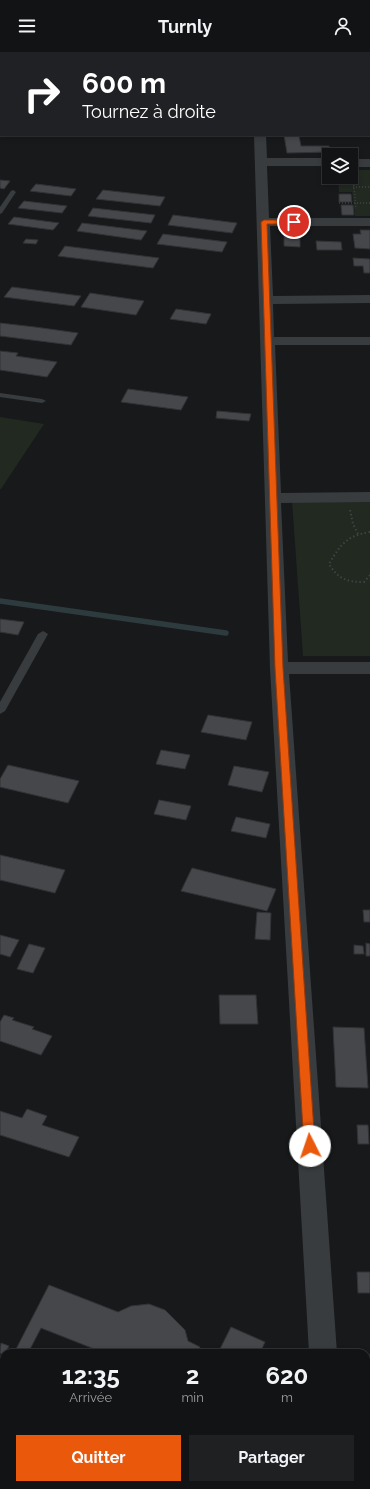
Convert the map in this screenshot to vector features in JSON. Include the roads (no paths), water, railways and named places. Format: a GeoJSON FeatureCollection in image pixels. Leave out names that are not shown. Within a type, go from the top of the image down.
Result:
{"type":"FeatureCollection","features":[{"type":"Feature","properties":{"kind":"street"},"geometry":{"type":"LineString","coordinates":[[260,136],[279,668],[323,1349]]}},
{"type":"Feature","properties":{"kind":"street"},"geometry":{"type":"LineString","coordinates":[[261,162],[322,162]]}},
{"type":"Feature","properties":{"kind":"street"},"geometry":{"type":"LineString","coordinates":[[358,167],[370,163]]}},
{"type":"Feature","properties":{"kind":"street"},"geometry":{"type":"LineString","coordinates":[[264,222],[370,222]]}},
{"type":"Feature","properties":{"kind":"street"},"geometry":{"type":"LineString","coordinates":[[266,300],[370,299]]}},
{"type":"Feature","properties":{"kind":"street"},"geometry":{"type":"LineString","coordinates":[[268,341],[370,341]]}},
{"type":"Feature","properties":{"kind":"street"},"geometry":{"type":"LineString","coordinates":[[274,498],[370,497]]}},
{"type":"Feature","properties":{"kind":"street"},"geometry":{"type":"LineString","coordinates":[[279,668],[370,668]]}},
{"type":"Feature","properties":{"kind":"lane"},"geometry":{"type":"LineString","coordinates":[[0,212],[13,192]]}},
{"type":"Feature","properties":{"kind":"lane"},"geometry":{"type":"LineString","coordinates":[[0,395],[42,401]]}},
{"type":"Feature","properties":{"kind":"lane"},"geometry":{"type":"LineString","coordinates":[[0,711],[42,634]]}},
{"type":"Feature","properties":{"kind":"waterway"},"geometry":{"type":"LineString","coordinates":[[0,601],[226,633]]}}]}
